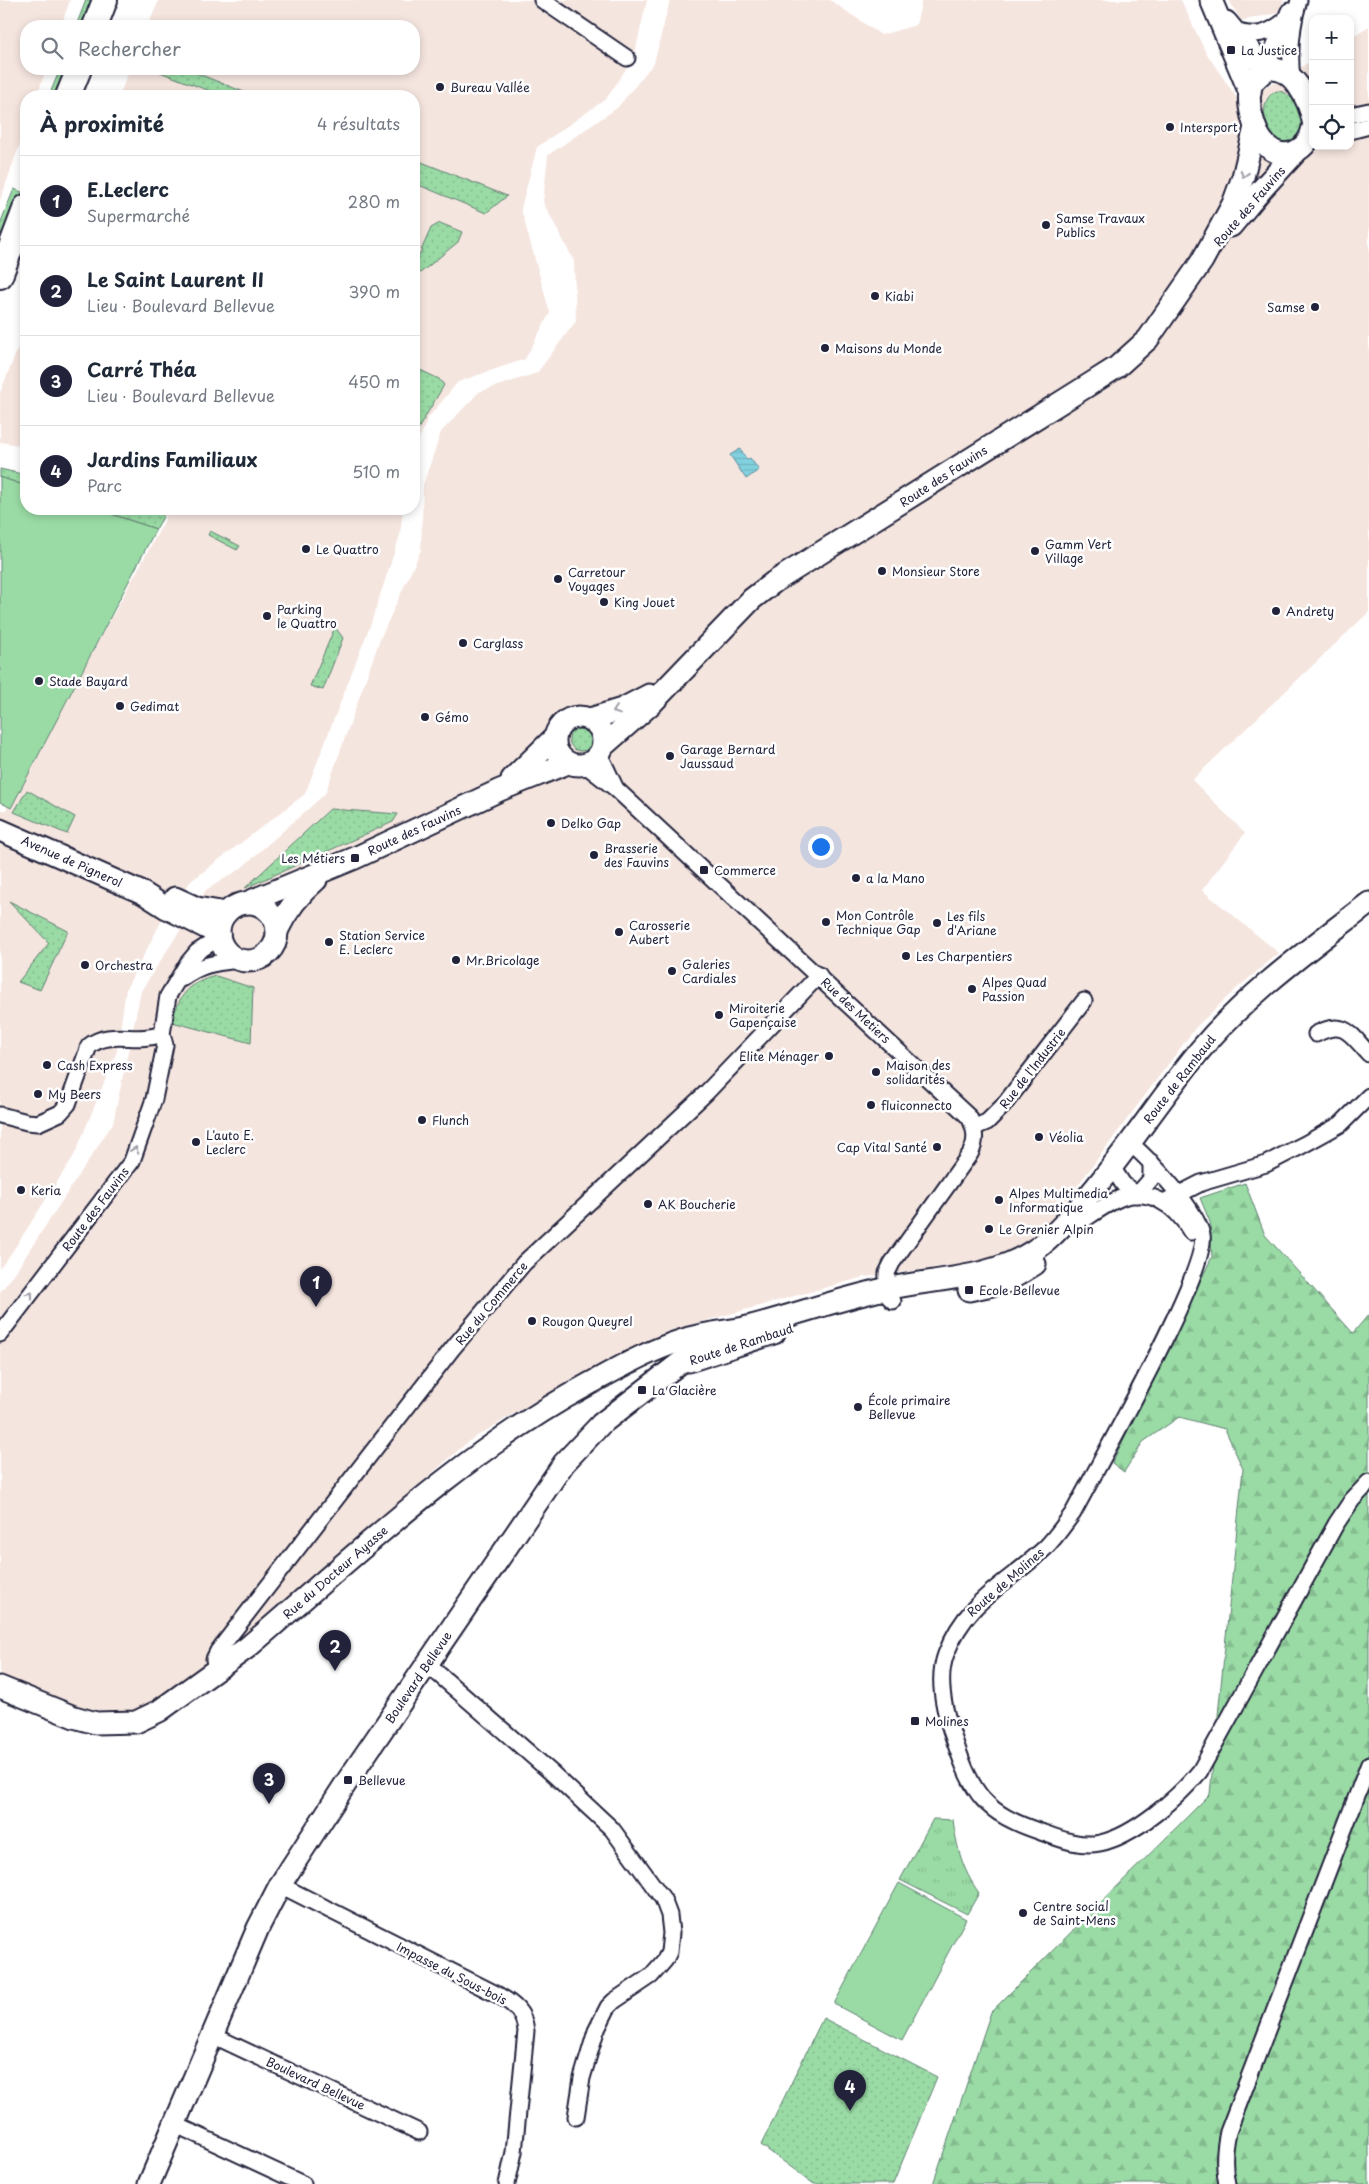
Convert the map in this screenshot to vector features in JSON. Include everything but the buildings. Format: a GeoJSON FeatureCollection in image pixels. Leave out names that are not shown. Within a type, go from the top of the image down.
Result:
{"type":"FeatureCollection","features":[{"type":"Feature","properties":{"kind":"main road"},"geometry":{"type":"LineString","coordinates":[[97,20],[105,0]]}},
{"type":"Feature","properties":{"kind":"main road"},"geometry":{"type":"LineString","coordinates":[[70,90],[77,75]]}},
{"type":"Feature","properties":{"kind":"main road"},"geometry":{"type":"LineString","coordinates":[[0,276],[20,223]]}},
{"type":"Feature","properties":{"kind":"street"},"geometry":{"type":"LineString","coordinates":[[542,0],[627,58]]}},
{"type":"Feature","properties":{"kind":"street"},"geometry":{"type":"LineString","coordinates":[[1298,0],[1284,21],[1271,54],[1268,69],[1252,85],[1250,103],[1255,127],[1261,140],[1267,147],[1282,154],[1309,131]]}},
{"type":"Feature","properties":{"kind":"street"},"geometry":{"type":"LineString","coordinates":[[1298,0],[1292,25],[1290,54],[1292,79],[1309,127]]}},
{"type":"Feature","properties":{"kind":"street"},"geometry":{"type":"LineString","coordinates":[[1214,5],[1268,69],[1283,70],[1292,79]]}},
{"type":"Feature","properties":{"kind":"street"},"geometry":{"type":"LineString","coordinates":[[1214,5],[1250,94]]}},
{"type":"Feature","properties":{"kind":"street"},"geometry":{"type":"LineString","coordinates":[[1234,31],[1258,35],[1266,33],[1284,21]]}},
{"type":"Feature","properties":{"kind":"street"},"geometry":{"type":"LineString","coordinates":[[1354,113],[1369,111]]}},
{"type":"Feature","properties":{"kind":"street"},"geometry":{"type":"LineString","coordinates":[[1354,130],[1369,126]]}},
{"type":"Feature","properties":{"kind":"street","name":"Route des Fauvins"},"geometry":{"type":"LineString","coordinates":[[246,903],[328,870],[500,790],[589,757],[652,703],[670,682],[752,599],[774,582],[1117,367],[1148,339],[1160,325],[1202,261],[1233,204],[1243,177],[1255,127]]}},
{"type":"Feature","properties":{"kind":"street","name":"Route des Fauvins"},"geometry":{"type":"LineString","coordinates":[[1202,261],[1309,131]]}},
{"type":"Feature","properties":{"kind":"street","name":"Route des Fauvins"},"geometry":{"type":"LineString","coordinates":[[590,719],[637,703],[670,682]]}},
{"type":"Feature","properties":{"kind":"street"},"geometry":{"type":"LineString","coordinates":[[582,716],[590,719],[601,730],[589,757],[557,752],[555,737],[558,727],[565,720],[582,716]]}},
{"type":"Feature","properties":{"kind":"street","name":"Route des Fauvins"},"geometry":{"type":"LineString","coordinates":[[500,790],[555,737]]}},
{"type":"Feature","properties":{"kind":"street","name":"Rue des Metiers"},"geometry":{"type":"LineString","coordinates":[[589,757],[615,788],[962,1109],[974,1127]]}},
{"type":"Feature","properties":{"kind":"street","name":"Avenue de Pignerol"},"geometry":{"type":"LineString","coordinates":[[0,830],[143,893],[170,902],[193,914],[219,936]]}},
{"type":"Feature","properties":{"kind":"street","name":"Route des Fauvins"},"geometry":{"type":"LineString","coordinates":[[277,931],[287,910],[296,898],[328,870]]}},
{"type":"Feature","properties":{"kind":"street"},"geometry":{"type":"LineString","coordinates":[[175,983],[197,968],[208,964],[254,960],[265,956],[273,947],[277,931],[274,920],[267,911],[257,905],[246,903],[235,906],[226,913],[220,923],[219,936],[228,953],[238,960]]}},
{"type":"Feature","properties":{"kind":"street","name":"Route de Rambaud"},"geometry":{"type":"LineString","coordinates":[[681,1363],[717,1334],[984,1273],[1016,1261],[1036,1250],[1055,1233],[1094,1191],[1197,1054],[1225,1023],[1281,972],[1369,903]]}},
{"type":"Feature","properties":{"kind":"street","name":"Avenue de Pignerol"},"geometry":{"type":"LineString","coordinates":[[193,914],[226,913]]}},
{"type":"Feature","properties":{"kind":"street","name":"Route des Fauvins"},"geometry":{"type":"LineString","coordinates":[[0,1334],[132,1161],[154,1099],[165,1045],[162,1034],[168,996],[197,952],[219,936]]}},
{"type":"Feature","properties":{"kind":"street","name":"Rue du Commerce"},"geometry":{"type":"LineString","coordinates":[[216,1671],[214,1659],[218,1651],[452,1349],[524,1263],[706,1093],[819,975]]}},
{"type":"Feature","properties":{"kind":"street","name":"Rue de l'Industrie"},"geometry":{"type":"LineString","coordinates":[[974,1127],[987,1122],[1003,1106],[1084,1001]]}},
{"type":"Feature","properties":{"kind":"street"},"geometry":{"type":"LineString","coordinates":[[1316,1034],[1327,1028],[1343,1029],[1369,1054]]}},
{"type":"Feature","properties":{"kind":"street"},"geometry":{"type":"LineString","coordinates":[[0,1115],[38,1123],[60,1114],[68,1104],[89,1046],[96,1041],[115,1037],[142,1040],[162,1034]]}},
{"type":"Feature","properties":{"kind":"street"},"geometry":{"type":"LineString","coordinates":[[1164,1202],[1201,1183],[1252,1168],[1288,1152],[1341,1124],[1369,1096]]}},
{"type":"Feature","properties":{"kind":"street"},"geometry":{"type":"LineString","coordinates":[[888,1295],[887,1273],[892,1263],[975,1146],[974,1127]]}},
{"type":"Feature","properties":{"kind":"street","name":"Route de Molines"},"geometry":{"type":"LineString","coordinates":[[1130,1143],[1151,1162],[1178,1195],[1195,1220],[1202,1235],[1202,1244],[1193,1278],[1143,1380],[1073,1513],[1060,1533],[1044,1549],[973,1608],[961,1622],[946,1654],[942,1684],[950,1728],[970,1781],[986,1803],[997,1813],[1020,1825],[1068,1842],[1086,1844],[1100,1843],[1115,1838],[1146,1820],[1172,1800],[1200,1771],[1336,1524],[1352,1500],[1369,1482]]}},
{"type":"Feature","properties":{"kind":"street"},"geometry":{"type":"LineString","coordinates":[[1137,1195],[1151,1179],[1151,1162]]}},
{"type":"Feature","properties":{"kind":"street"},"geometry":{"type":"LineString","coordinates":[[1112,1167],[1122,1184],[1137,1195]]}},
{"type":"Feature","properties":{"kind":"street","name":"Route de Rambaud"},"geometry":{"type":"LineString","coordinates":[[681,1363],[704,1358],[765,1336],[860,1307],[888,1295],[960,1292],[1006,1282],[1038,1262],[1078,1223],[1094,1191]]}},
{"type":"Feature","properties":{"kind":"street"},"geometry":{"type":"LineString","coordinates":[[1078,1223],[1117,1199],[1137,1195],[1147,1196],[1164,1202],[1176,1210],[1193,1236],[1198,1260]]}},
{"type":"Feature","properties":{"kind":"street","name":"Rue du Docteur Ayasse"},"geometry":{"type":"LineString","coordinates":[[0,1687],[74,1717],[96,1723],[125,1723],[146,1718],[160,1711],[255,1641],[433,1488],[487,1447],[562,1398],[656,1350],[686,1338],[717,1334]]}},
{"type":"Feature","properties":{"kind":"street"},"geometry":{"type":"LineString","coordinates":[[656,1350],[670,1355],[681,1363]]}},
{"type":"Feature","properties":{"kind":"street","name":"Boulevard Bellevue"},"geometry":{"type":"LineString","coordinates":[[149,2184],[258,1928],[280,1886],[348,1780],[559,1470],[575,1450],[601,1424],[642,1390],[681,1363]]}},
{"type":"Feature","properties":{"kind":"street"},"geometry":{"type":"LineString","coordinates":[[427,1664],[553,1774],[612,1829],[663,1899],[669,1914],[671,1933],[665,1960],[651,1976],[608,2007],[596,2031],[582,2078],[576,2117]]}},
{"type":"Feature","properties":{"kind":"street"},"geometry":{"type":"LineString","coordinates":[[1227,2184],[1224,2170],[1224,2149],[1228,2132],[1369,1764]]}},
{"type":"Feature","properties":{"kind":"street","name":"Impasse du Sous-bois"},"geometry":{"type":"LineString","coordinates":[[280,1886],[498,1995],[520,2010],[525,2020],[526,2031],[514,2152],[507,2184]]}},
{"type":"Feature","properties":{"kind":"street","name":"Boulevard Bellevue"},"geometry":{"type":"LineString","coordinates":[[212,2034],[419,2132]]}},
{"type":"Feature","properties":{"kind":"street"},"geometry":{"type":"LineString","coordinates":[[174,2124],[303,2184]]}},
{"type":"Feature","properties":{"kind":"shaded area"},"geometry":{"type":"Polygon","coordinates":[[[0,0],[70,0],[63,20],[20,20],[20,75],[44,75],[39,90],[20,90],[20,143],[0,201],[0,0]]]}},
{"type":"Feature","properties":{"kind":"shaded area"},"geometry":{"type":"Polygon","coordinates":[[[159,0],[647,0],[634,57],[606,99],[537,147],[521,209],[550,313],[525,359],[458,382],[428,418],[420,436],[420,90],[121,90],[128,75],[420,75],[420,20],[151,20],[159,0]]]}},
{"type":"Feature","properties":{"kind":"shaded area"},"geometry":{"type":"Polygon","coordinates":[[[670,0],[830,0],[881,35],[916,25],[922,0],[1181,0],[1205,51],[1240,103],[1309,62],[1309,150],[1354,150],[1354,35],[1369,26],[1369,612],[1192,780],[1245,833],[1202,890],[1279,953],[1235,990],[1196,1027],[1034,1244],[980,1262],[864,1277],[672,1330],[575,1377],[469,1441],[259,1624],[152,1704],[129,1712],[90,1710],[0,1676],[0,1292],[12,1277],[113,1123],[141,991],[206,890],[240,869],[325,794],[380,639],[421,550],[423,485],[441,432],[479,392],[537,373],[576,321],[574,261],[543,202],[548,155],[617,108],[654,63],[670,0]]]}},
{"type":"Feature","properties":{"kind":"shaded area"},"geometry":{"type":"Polygon","coordinates":[[[1229,0],[1284,0],[1277,13],[1241,21],[1229,0]]]}},
{"type":"Feature","properties":{"kind":"shaded area"},"geometry":{"type":"Polygon","coordinates":[[[20,343],[20,445],[0,442],[0,393],[20,343]]]}},
{"type":"Feature","properties":{"kind":"shaded area"},"geometry":{"type":"Polygon","coordinates":[[[165,515],[402,515],[400,535],[371,623],[305,794],[191,881],[161,922],[126,989],[117,1051],[75,1154],[0,1268],[0,810],[6,810],[165,520],[165,515]]]}},
{"type":"Feature","properties":{"kind":"green space"},"geometry":{"type":"Polygon","coordinates":[[[86,0],[96,0],[88,20],[78,20],[86,0]]]}},
{"type":"Feature","properties":{"kind":"green space"},"geometry":{"type":"Polygon","coordinates":[[[58,75],[67,75],[61,90],[51,90],[58,75]]]}},
{"type":"Feature","properties":{"kind":"green space"},"geometry":{"type":"Polygon","coordinates":[[[168,75],[201,75],[239,90],[207,90],[168,75]]]}},
{"type":"Feature","properties":{"kind":"green space"},"geometry":{"type":"Polygon","coordinates":[[[1277,91],[1291,97],[1302,121],[1302,128],[1295,138],[1285,141],[1277,139],[1266,124],[1265,104],[1269,96],[1277,91]]]}},
{"type":"Feature","properties":{"kind":"green space"},"geometry":{"type":"Polygon","coordinates":[[[420,161],[507,196],[486,213],[420,186],[420,161]]]}},
{"type":"Feature","properties":{"kind":"green space"},"geometry":{"type":"Polygon","coordinates":[[[14,189],[20,191],[20,197],[0,249],[0,224],[14,189]]]}},
{"type":"Feature","properties":{"kind":"green space"},"geometry":{"type":"Polygon","coordinates":[[[440,223],[462,232],[458,242],[420,273],[420,253],[431,228],[440,223]]]}},
{"type":"Feature","properties":{"kind":"green space"},"geometry":{"type":"Polygon","coordinates":[[[420,370],[439,379],[444,385],[420,426],[420,370]]]}},
{"type":"Feature","properties":{"kind":"green space"},"geometry":{"type":"Polygon","coordinates":[[[0,469],[20,474],[20,484],[0,477],[0,469]]]}},
{"type":"Feature","properties":{"kind":"green space","name":"Stade Bayard"},"geometry":{"type":"Polygon","coordinates":[[[0,477],[20,484],[20,515],[114,515],[156,529],[11,808],[0,802],[0,477]]]}},
{"type":"Feature","properties":{"kind":"green space"},"geometry":{"type":"Polygon","coordinates":[[[114,515],[163,515],[156,529],[114,515]]]}},
{"type":"Feature","properties":{"kind":"green space"},"geometry":{"type":"Polygon","coordinates":[[[210,531],[240,546],[237,550],[208,535],[210,531]]]}},
{"type":"Feature","properties":{"kind":"green space"},"geometry":{"type":"Polygon","coordinates":[[[335,627],[343,638],[323,690],[310,686],[335,627]]]}},
{"type":"Feature","properties":{"kind":"green space"},"geometry":{"type":"Polygon","coordinates":[[[581,727],[586,728],[592,734],[592,744],[586,750],[581,751],[576,750],[570,744],[569,739],[570,734],[576,728],[581,727]]]}},
{"type":"Feature","properties":{"kind":"green space"},"geometry":{"type":"Polygon","coordinates":[[[27,790],[75,817],[67,834],[14,812],[27,790]]]}},
{"type":"Feature","properties":{"kind":"green space"},"geometry":{"type":"Polygon","coordinates":[[[330,809],[398,814],[393,822],[245,888],[330,809]]]}},
{"type":"Feature","properties":{"kind":"green space"},"geometry":{"type":"Polygon","coordinates":[[[9,901],[68,931],[40,990],[18,982],[49,943],[9,901]]]}},
{"type":"Feature","properties":{"kind":"green space"},"geometry":{"type":"Polygon","coordinates":[[[216,976],[253,988],[251,1043],[172,1022],[181,998],[186,991],[199,982],[216,976]]]}},
{"type":"Feature","properties":{"kind":"green space"},"geometry":{"type":"Polygon","coordinates":[[[1245,1183],[1265,1235],[1353,1333],[1369,1314],[1369,2184],[933,2184],[991,2012],[1210,1794],[1243,1469],[1225,1429],[1179,1417],[1143,1442],[1124,1472],[1112,1463],[1212,1257],[1210,1222],[1200,1198],[1245,1183]]]}},
{"type":"Feature","properties":{"kind":"green space"},"geometry":{"type":"Polygon","coordinates":[[[933,1819],[953,1820],[961,1858],[968,1875],[979,1893],[967,1914],[900,1880],[933,1819]]]}},
{"type":"Feature","properties":{"kind":"green space"},"geometry":{"type":"Polygon","coordinates":[[[899,1883],[966,1919],[902,2040],[834,2004],[899,1883]]]}},
{"type":"Feature","properties":{"kind":"green space"},"geometry":{"type":"Polygon","coordinates":[[[823,2018],[937,2077],[893,2184],[814,2184],[761,2145],[823,2018]]]}},
{"type":"Feature","properties":{"kind":"water"},"geometry":{"type":"Polygon","coordinates":[[[740,449],[747,460],[750,458],[759,470],[746,479],[730,455],[740,449]]]}},
{"type":"Feature","properties":{"kind":"place","name":"La Justice"},"geometry":{"type":"Point","coordinates":[1231,50]}},
{"type":"Feature","properties":{"kind":"place","name":"Bureau Vallée"},"geometry":{"type":"Point","coordinates":[440,87]}},
{"type":"Feature","properties":{"kind":"place","name":"Intersport"},"geometry":{"type":"Point","coordinates":[1170,127]}},
{"type":"Feature","properties":{"kind":"place","name":"Samse Travaux Publics"},"geometry":{"type":"Point","coordinates":[1046,225]}},
{"type":"Feature","properties":{"kind":"place","name":"Kiabi"},"geometry":{"type":"Point","coordinates":[875,296]}},
{"type":"Feature","properties":{"kind":"place","name":"Samse"},"geometry":{"type":"Point","coordinates":[1315,307]}},
{"type":"Feature","properties":{"kind":"place","name":"Maisons du Monde"},"geometry":{"type":"Point","coordinates":[825,348]}},
{"type":"Feature","properties":{"kind":"place","name":"Le Quattro"},"geometry":{"type":"Point","coordinates":[306,549]}},
{"type":"Feature","properties":{"kind":"place","name":"Gamm Vert Village"},"geometry":{"type":"Point","coordinates":[1035,551]}},
{"type":"Feature","properties":{"kind":"place","name":"Monsieur Store"},"geometry":{"type":"Point","coordinates":[882,571]}},
{"type":"Feature","properties":{"kind":"place","name":"Carretour Voyages"},"geometry":{"type":"Point","coordinates":[558,579]}},
{"type":"Feature","properties":{"kind":"place","name":"King Jouet"},"geometry":{"type":"Point","coordinates":[604,602]}},
{"type":"Feature","properties":{"kind":"place","name":"Andrety"},"geometry":{"type":"Point","coordinates":[1276,611]}},
{"type":"Feature","properties":{"kind":"place","name":"Parking le Quattro"},"geometry":{"type":"Point","coordinates":[267,616]}},
{"type":"Feature","properties":{"kind":"place","name":"Carglass"},"geometry":{"type":"Point","coordinates":[463,643]}},
{"type":"Feature","properties":{"kind":"place","name":"Stade Bayard"},"geometry":{"type":"Point","coordinates":[39,681]}},
{"type":"Feature","properties":{"kind":"place","name":"Gedimat"},"geometry":{"type":"Point","coordinates":[120,706]}},
{"type":"Feature","properties":{"kind":"place","name":"Gémo"},"geometry":{"type":"Point","coordinates":[425,717]}},
{"type":"Feature","properties":{"kind":"place","name":"Garage Bernard Jaussaud"},"geometry":{"type":"Point","coordinates":[670,756]}},
{"type":"Feature","properties":{"kind":"place","name":"Delko Gap"},"geometry":{"type":"Point","coordinates":[551,823]}},
{"type":"Feature","properties":{"kind":"place","name":"Brasserie des Fauvins"},"geometry":{"type":"Point","coordinates":[594,855]}},
{"type":"Feature","properties":{"kind":"place","name":"Les Métiers"},"geometry":{"type":"Point","coordinates":[355,858]}},
{"type":"Feature","properties":{"kind":"place","name":"Commerce"},"geometry":{"type":"Point","coordinates":[704,870]}},
{"type":"Feature","properties":{"kind":"place","name":"a la Mano"},"geometry":{"type":"Point","coordinates":[856,878]}},
{"type":"Feature","properties":{"kind":"place","name":"Mon Contrôle Technique Gap"},"geometry":{"type":"Point","coordinates":[826,922]}},
{"type":"Feature","properties":{"kind":"place","name":"Les fils d'Ariane"},"geometry":{"type":"Point","coordinates":[937,923]}},
{"type":"Feature","properties":{"kind":"place","name":"Carosserie Aubert"},"geometry":{"type":"Point","coordinates":[619,932]}},
{"type":"Feature","properties":{"kind":"place","name":"Station Service E. Leclerc"},"geometry":{"type":"Point","coordinates":[329,942]}},
{"type":"Feature","properties":{"kind":"place","name":"Les Charpentiers"},"geometry":{"type":"Point","coordinates":[906,956]}},
{"type":"Feature","properties":{"kind":"place","name":"Mr.Bricolage"},"geometry":{"type":"Point","coordinates":[456,960]}},
{"type":"Feature","properties":{"kind":"place","name":"Orchestra"},"geometry":{"type":"Point","coordinates":[85,965]}},
{"type":"Feature","properties":{"kind":"place","name":"Galeries Cardiales"},"geometry":{"type":"Point","coordinates":[672,971]}},
{"type":"Feature","properties":{"kind":"place","name":"Alpes Quad Passion"},"geometry":{"type":"Point","coordinates":[972,989]}},
{"type":"Feature","properties":{"kind":"place","name":"Miroiterie Gapençaise"},"geometry":{"type":"Point","coordinates":[719,1015]}},
{"type":"Feature","properties":{"kind":"place","name":"Elite Ménager"},"geometry":{"type":"Point","coordinates":[829,1056]}},
{"type":"Feature","properties":{"kind":"place","name":"Cash Express"},"geometry":{"type":"Point","coordinates":[47,1065]}},
{"type":"Feature","properties":{"kind":"place","name":"Maison des solidarités"},"geometry":{"type":"Point","coordinates":[876,1072]}},
{"type":"Feature","properties":{"kind":"place","name":"My Beers"},"geometry":{"type":"Point","coordinates":[38,1094]}},
{"type":"Feature","properties":{"kind":"place","name":"fluiconnecto"},"geometry":{"type":"Point","coordinates":[871,1105]}},
{"type":"Feature","properties":{"kind":"place","name":"Flunch"},"geometry":{"type":"Point","coordinates":[422,1120]}},
{"type":"Feature","properties":{"kind":"place","name":"Véolia"},"geometry":{"type":"Point","coordinates":[1039,1137]}},
{"type":"Feature","properties":{"kind":"place","name":"L'auto E. Leclerc"},"geometry":{"type":"Point","coordinates":[196,1142]}},
{"type":"Feature","properties":{"kind":"place","name":"Cap Vital Santé"},"geometry":{"type":"Point","coordinates":[937,1147]}},
{"type":"Feature","properties":{"kind":"place","name":"Keria"},"geometry":{"type":"Point","coordinates":[21,1190]}},
{"type":"Feature","properties":{"kind":"place","name":"Alpes Multimedia Informatique"},"geometry":{"type":"Point","coordinates":[999,1200]}},
{"type":"Feature","properties":{"kind":"place","name":"AK Boucherie"},"geometry":{"type":"Point","coordinates":[648,1204]}},
{"type":"Feature","properties":{"kind":"place","name":"Le Grenier Alpin"},"geometry":{"type":"Point","coordinates":[989,1229]}},
{"type":"Feature","properties":{"kind":"place","name":"Ecole Bellevue"},"geometry":{"type":"Point","coordinates":[969,1290]}},
{"type":"Feature","properties":{"kind":"place","name":"E.Leclerc"},"geometry":{"type":"Point","coordinates":[316,1307]}},
{"type":"Feature","properties":{"kind":"place","name":"Rougon Queyrel"},"geometry":{"type":"Point","coordinates":[532,1321]}},
{"type":"Feature","properties":{"kind":"place","name":"La Glacière"},"geometry":{"type":"Point","coordinates":[642,1390]}},
{"type":"Feature","properties":{"kind":"place","name":"École primaire Bellevue"},"geometry":{"type":"Point","coordinates":[858,1407]}},
{"type":"Feature","properties":{"kind":"place","name":"Le Saint Laurent II"},"geometry":{"type":"Point","coordinates":[335,1671]}},
{"type":"Feature","properties":{"kind":"place","name":"Molines"},"geometry":{"type":"Point","coordinates":[915,1721]}},
{"type":"Feature","properties":{"kind":"place","name":"Bellevue"},"geometry":{"type":"Point","coordinates":[348,1780]}},
{"type":"Feature","properties":{"kind":"place","name":"Carré Théa"},"geometry":{"type":"Point","coordinates":[269,1804]}},
{"type":"Feature","properties":{"kind":"place","name":"Centre social de Saint-Mens"},"geometry":{"type":"Point","coordinates":[1023,1913]}},
{"type":"Feature","properties":{"kind":"place","name":"Jardins Familiaux"},"geometry":{"type":"Point","coordinates":[850,2111]}}]}
